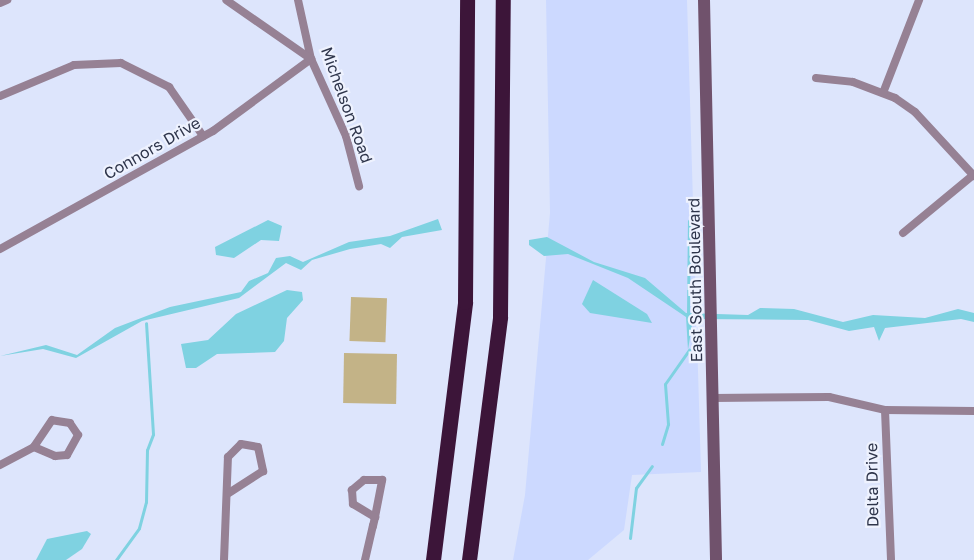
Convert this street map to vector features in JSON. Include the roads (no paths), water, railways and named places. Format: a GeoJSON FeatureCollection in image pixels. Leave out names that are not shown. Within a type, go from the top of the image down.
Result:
{"type":"FeatureCollection","features":[{"type":"Feature","properties":{"kind":"highway"},"geometry":{"type":"LineString","coordinates":[[433,560],[453,435],[465,302],[467,0]]}},
{"type":"Feature","properties":{"kind":"highway"},"geometry":{"type":"LineString","coordinates":[[469,560],[501,308],[503,0]]}},
{"type":"Feature","properties":{"kind":"street"},"geometry":{"type":"LineString","coordinates":[[0,3],[7,0]]}},
{"type":"Feature","properties":{"kind":"street"},"geometry":{"type":"LineString","coordinates":[[226,0],[311,59]]}},
{"type":"Feature","properties":{"kind":"street","name":"Michelson Road"},"geometry":{"type":"LineString","coordinates":[[298,0],[311,59],[346,136],[359,186]]}},
{"type":"Feature","properties":{"kind":"street","name":"East South Boulevard"},"geometry":{"type":"LineString","coordinates":[[704,0],[716,560]]}},
{"type":"Feature","properties":{"kind":"street"},"geometry":{"type":"LineString","coordinates":[[884,93],[919,0]]}},
{"type":"Feature","properties":{"kind":"street","name":"Connors Drive"},"geometry":{"type":"LineString","coordinates":[[0,249],[202,136],[311,59]]}},
{"type":"Feature","properties":{"kind":"street"},"geometry":{"type":"LineString","coordinates":[[0,96],[74,65],[121,63],[169,87],[202,136]]}},
{"type":"Feature","properties":{"kind":"street"},"geometry":{"type":"LineString","coordinates":[[816,78],[884,93],[915,112],[974,176],[903,233]]}},
{"type":"Feature","properties":{"kind":"street"},"geometry":{"type":"LineString","coordinates":[[713,398],[829,397],[885,410],[974,411]]}},
{"type":"Feature","properties":{"kind":"street","name":"Delta Drive"},"geometry":{"type":"LineString","coordinates":[[885,410],[891,560]]}},
{"type":"Feature","properties":{"kind":"street"},"geometry":{"type":"LineString","coordinates":[[0,465],[34,447],[52,420],[70,423],[78,435],[73,451],[61,457],[34,447]]}},
{"type":"Feature","properties":{"kind":"street"},"geometry":{"type":"LineString","coordinates":[[224,560],[231,451],[241,444],[258,447],[263,471],[229,493]]}},
{"type":"Feature","properties":{"kind":"street"},"geometry":{"type":"LineString","coordinates":[[365,560],[375,517],[382,480],[364,480],[352,490],[353,504],[375,517]]}},
{"type":"Feature","properties":{"kind":"waterway"},"geometry":{"type":"LineString","coordinates":[[688,313],[689,221]]}},
{"type":"Feature","properties":{"kind":"waterway"},"geometry":{"type":"LineString","coordinates":[[116,560],[139,528],[146,502],[147,450],[153,434],[146,323]]}},
{"type":"Feature","properties":{"kind":"waterway"},"geometry":{"type":"LineString","coordinates":[[662,444],[668,424],[665,384],[689,350]]}},
{"type":"Feature","properties":{"kind":"waterway"},"geometry":{"type":"LineString","coordinates":[[630,538],[636,488],[652,466]]}}]}
